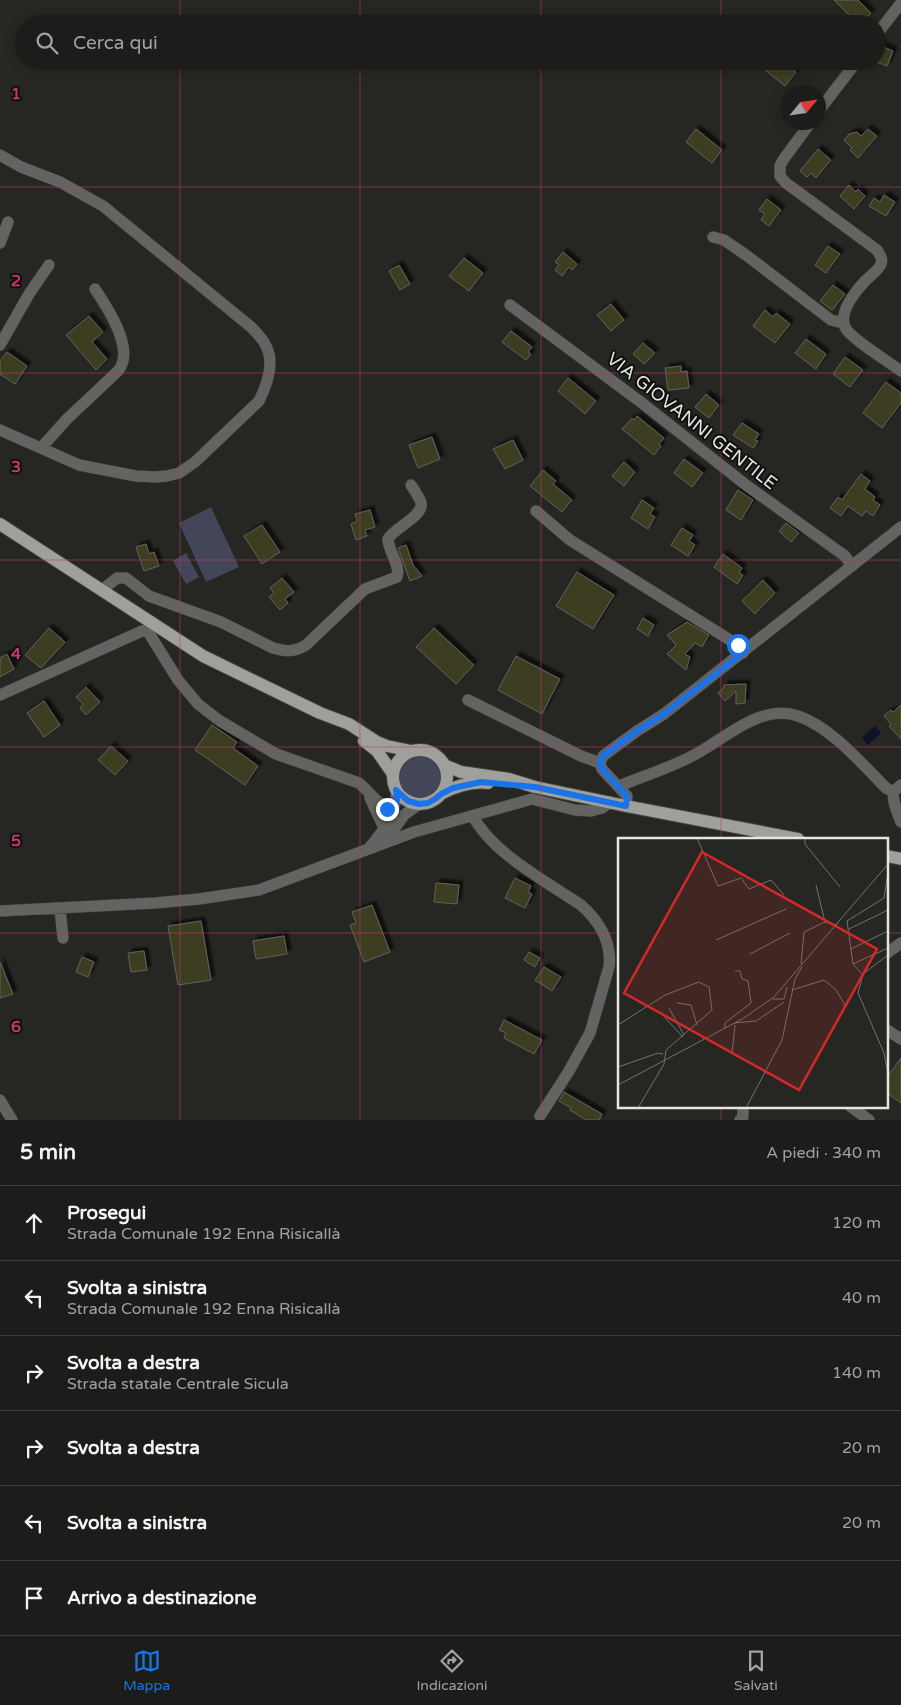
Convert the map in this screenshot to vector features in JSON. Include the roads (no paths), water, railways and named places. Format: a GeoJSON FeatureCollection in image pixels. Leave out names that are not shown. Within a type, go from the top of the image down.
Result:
{"type":"FeatureCollection","features":[{"type":"Feature","properties":{"kind":"main road"},"geometry":{"type":"LineString","coordinates":[[0,524],[102,590],[150,626],[203,656],[320,713],[348,724],[387,746],[411,751],[426,750],[434,753],[444,765],[461,772],[509,779],[535,787],[626,806],[793,838]]}},
{"type":"Feature","properties":{"kind":"main road"},"geometry":{"type":"LineString","coordinates":[[320,713],[365,741],[377,751],[393,774],[396,790],[408,801],[419,804],[428,803],[441,794],[459,786],[481,782],[535,787]]}},
{"type":"Feature","properties":{"kind":"main road"},"geometry":{"type":"LineString","coordinates":[[393,774],[399,760],[411,751]]}},
{"type":"Feature","properties":{"kind":"main road"},"geometry":{"type":"LineString","coordinates":[[441,794],[447,780],[444,765]]}},
{"type":"Feature","properties":{"kind":"main road"},"geometry":{"type":"LineString","coordinates":[[888,856],[901,859]]}},
{"type":"Feature","properties":{"kind":"street"},"geometry":{"type":"LineString","coordinates":[[886,22],[901,3]]}},
{"type":"Feature","properties":{"kind":"street"},"geometry":{"type":"LineString","coordinates":[[826,101],[849,70]]}},
{"type":"Feature","properties":{"kind":"street"},"geometry":{"type":"LineString","coordinates":[[805,130],[783,160],[780,166],[780,176],[786,183],[877,250],[882,259],[880,265],[863,283],[850,301],[844,313],[843,324]]}},
{"type":"Feature","properties":{"kind":"street"},"geometry":{"type":"LineString","coordinates":[[0,155],[21,167],[60,182],[103,206],[251,327],[266,346],[269,355],[269,377],[259,401],[195,462],[179,473],[155,477],[98,470],[79,465],[0,430]]}},
{"type":"Feature","properties":{"kind":"street"},"geometry":{"type":"LineString","coordinates":[[0,243],[8,222]]}},
{"type":"Feature","properties":{"kind":"street"},"geometry":{"type":"LineString","coordinates":[[713,237],[724,240],[831,320],[843,324],[851,334],[901,372]]}},
{"type":"Feature","properties":{"kind":"street"},"geometry":{"type":"LineString","coordinates":[[0,345],[29,294],[49,265]]}},
{"type":"Feature","properties":{"kind":"street"},"geometry":{"type":"LineString","coordinates":[[41,448],[67,419],[123,364],[124,356],[117,324],[95,289]]}},
{"type":"Feature","properties":{"kind":"street","name":"VIA GIOVANNI GENTILE"},"geometry":{"type":"LineString","coordinates":[[510,305],[642,403],[746,485],[844,556],[852,566]]}},
{"type":"Feature","properties":{"kind":"street"},"geometry":{"type":"LineString","coordinates":[[102,590],[117,578],[126,578],[149,596],[221,622],[273,648],[282,651],[298,650],[306,645],[365,589],[397,577],[398,572],[388,539],[395,530],[414,517],[421,508],[421,503],[412,485]]}},
{"type":"Feature","properties":{"kind":"street"},"geometry":{"type":"LineString","coordinates":[[536,511],[570,540],[738,645],[743,653]]}},
{"type":"Feature","properties":{"kind":"street"},"geometry":{"type":"LineString","coordinates":[[626,806],[627,796],[602,769],[600,763],[603,756],[664,714],[901,527]]}},
{"type":"Feature","properties":{"kind":"street"},"geometry":{"type":"LineString","coordinates":[[0,695],[150,626],[178,680],[198,704],[220,721],[276,754],[359,782],[380,804],[387,809],[394,810]]}},
{"type":"Feature","properties":{"kind":"street"},"geometry":{"type":"LineString","coordinates":[[468,700],[600,763]]}},
{"type":"Feature","properties":{"kind":"street"},"geometry":{"type":"LineString","coordinates":[[620,787],[696,754],[754,718],[788,714],[806,719],[829,734],[843,744],[886,788],[897,788],[894,807],[901,822]]}},
{"type":"Feature","properties":{"kind":"street"},"geometry":{"type":"LineString","coordinates":[[359,782],[373,804],[384,828]]}},
{"type":"Feature","properties":{"kind":"street"},"geometry":{"type":"LineString","coordinates":[[368,849],[384,828],[394,810],[397,800],[396,790]]}},
{"type":"Feature","properties":{"kind":"street"},"geometry":{"type":"LineString","coordinates":[[0,911],[199,899],[259,890],[414,832],[532,799],[575,810],[591,811],[602,808],[610,802]]}},
{"type":"Feature","properties":{"kind":"street"},"geometry":{"type":"LineString","coordinates":[[385,842],[404,816],[419,804]]}},
{"type":"Feature","properties":{"kind":"street"},"geometry":{"type":"LineString","coordinates":[[473,816],[478,827],[497,846],[581,905],[592,915],[602,930],[608,945],[609,967],[590,1032],[569,1071],[540,1116]]}},
{"type":"Feature","properties":{"kind":"street"},"geometry":{"type":"LineString","coordinates":[[60,908],[64,938]]}},
{"type":"Feature","properties":{"kind":"street"},"geometry":{"type":"LineString","coordinates":[[888,952],[901,943]]}},
{"type":"Feature","properties":{"kind":"street"},"geometry":{"type":"LineString","coordinates":[[888,1031],[901,1039]]}},
{"type":"Feature","properties":{"kind":"street"},"geometry":{"type":"LineString","coordinates":[[0,1100],[12,1120]]}},
{"type":"Feature","properties":{"kind":"street"},"geometry":{"type":"LineString","coordinates":[[853,1108],[869,1120]]}}]}
